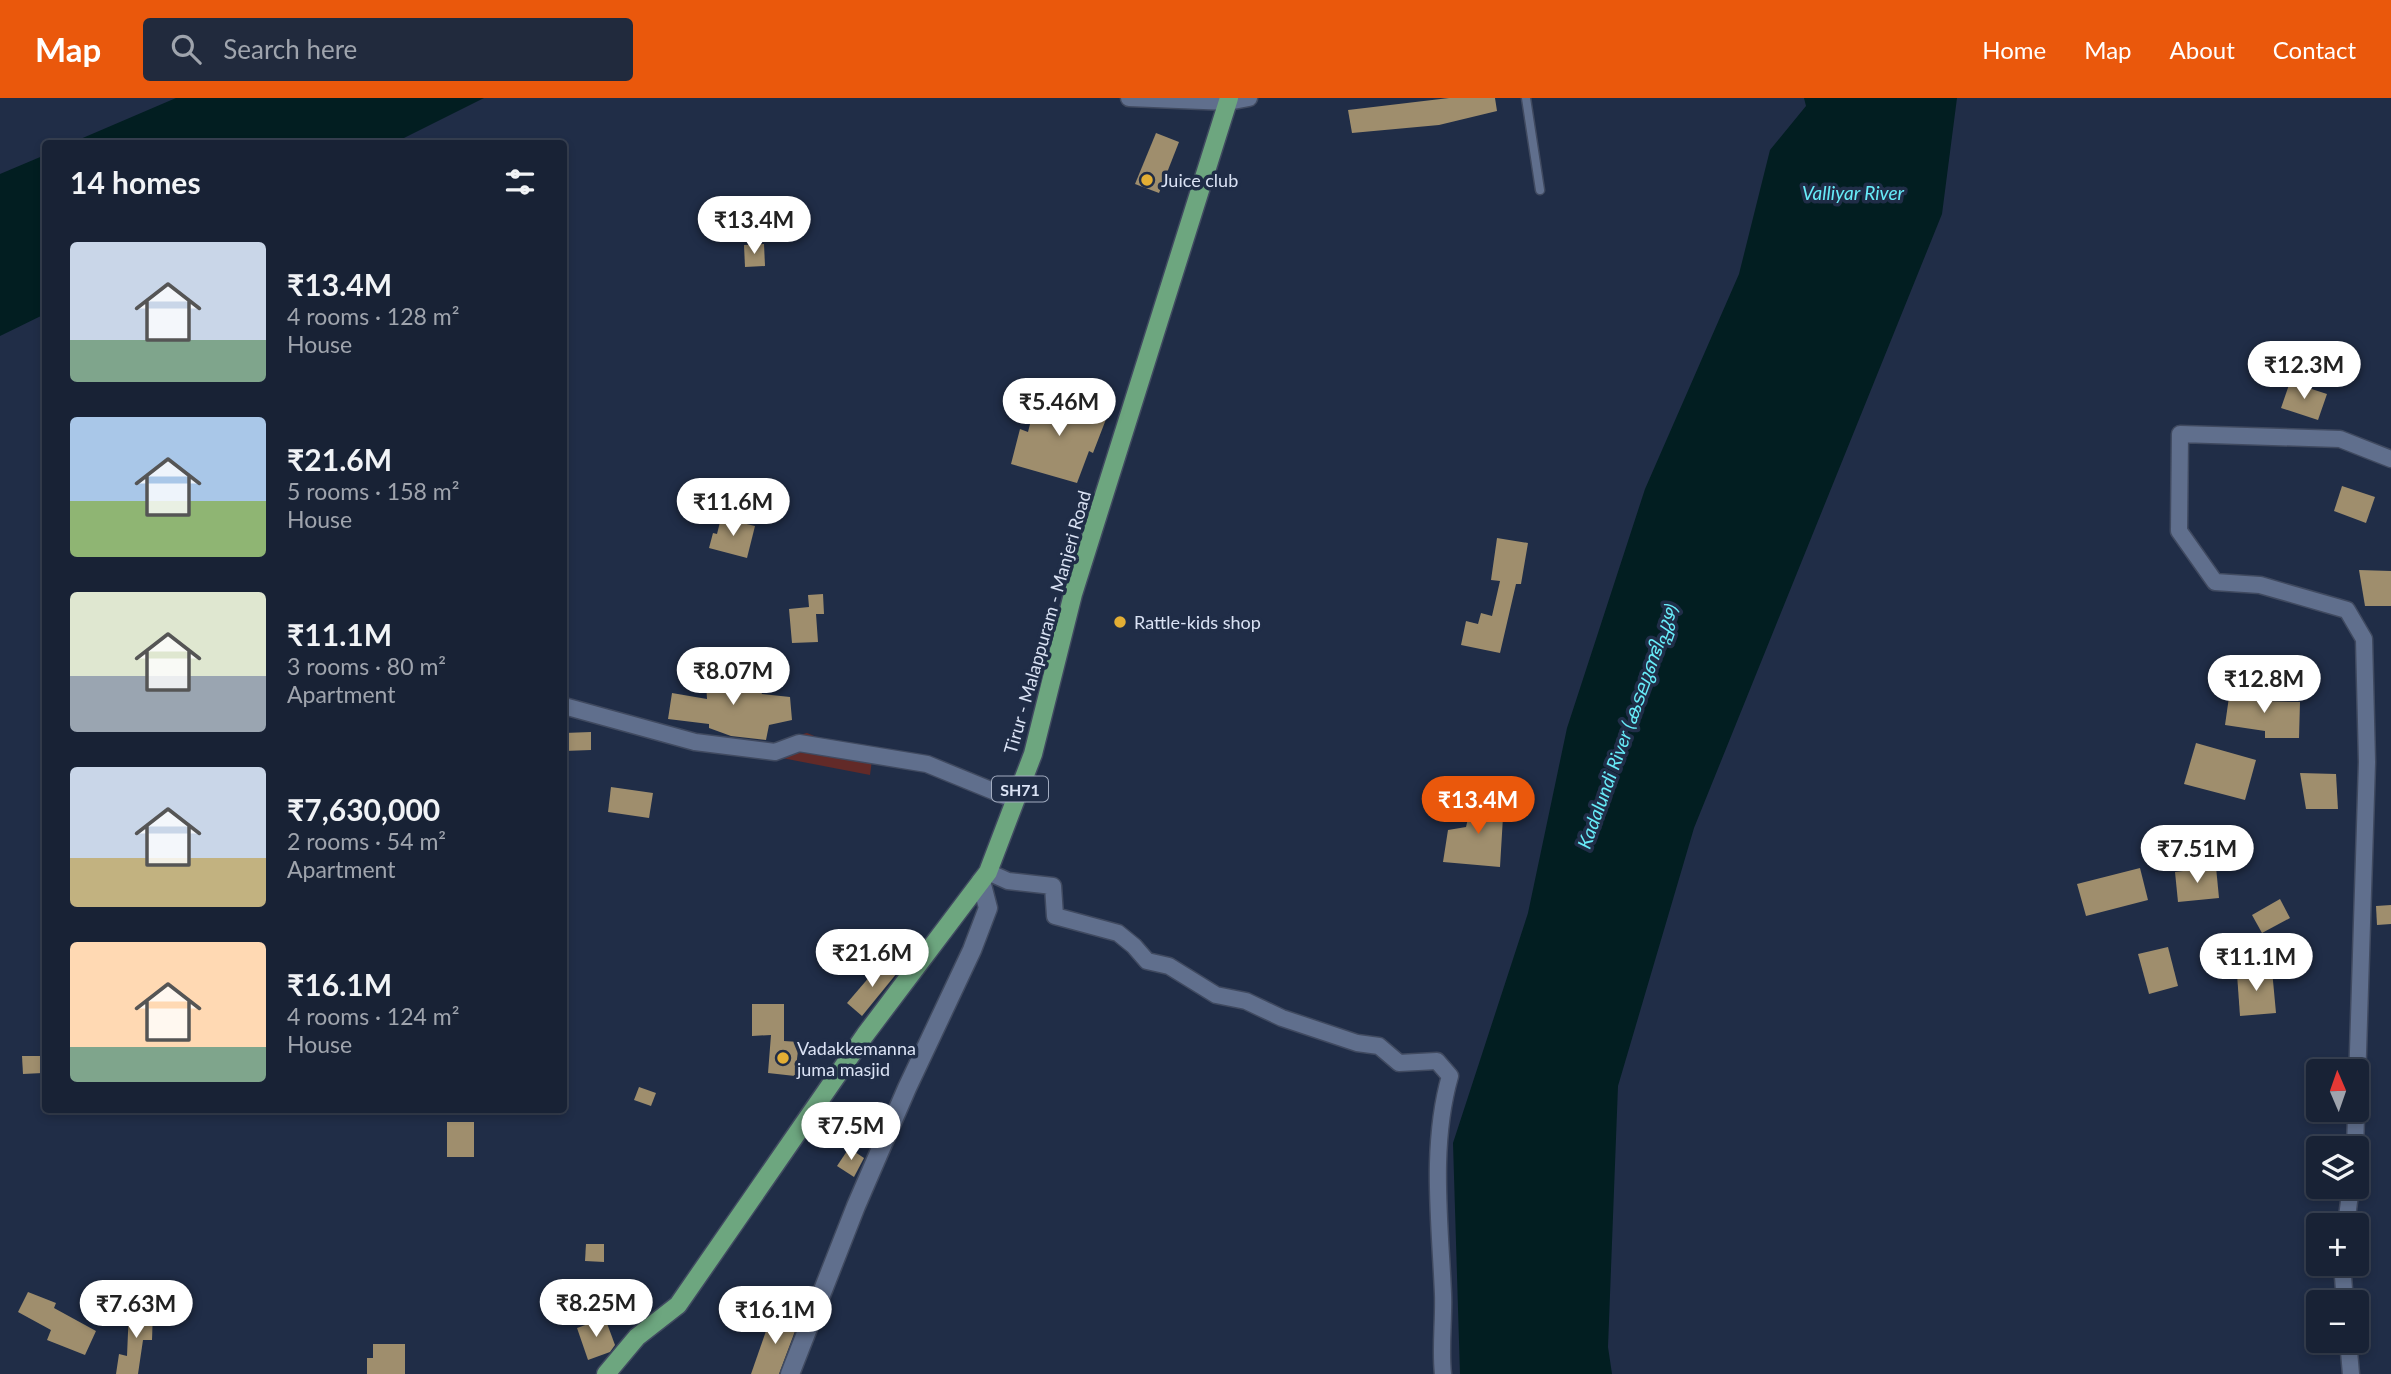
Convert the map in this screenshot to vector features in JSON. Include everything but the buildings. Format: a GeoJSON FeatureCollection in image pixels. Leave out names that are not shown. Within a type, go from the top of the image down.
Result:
{"type":"FeatureCollection","features":[{"type":"Feature","properties":{"kind":"main road","name":"Tirur - Malappuram - Manjeri Road"},"geometry":{"type":"LineString","coordinates":[[606,1374],[637,1337],[678,1305],[865,1035],[984,876],[1033,754],[1073,594],[1228,100]]}},
{"type":"Feature","properties":{"kind":"main road"},"geometry":{"type":"LineString","coordinates":[[790,1374],[856,1206],[980,929],[988,908],[984,876]]}},
{"type":"Feature","properties":{"kind":"street"},"geometry":{"type":"LineString","coordinates":[[1129,98],[1249,98]]}},
{"type":"Feature","properties":{"kind":"street"},"geometry":{"type":"LineString","coordinates":[[2355,1136],[2367,762],[2364,639],[2347,610],[2260,584],[2215,582],[2179,531],[2180,434],[2340,439],[2391,459]]}},
{"type":"Feature","properties":{"kind":"street"},"geometry":{"type":"LineString","coordinates":[[567,707],[695,742],[775,752],[799,743],[927,764],[1015,800]]}},
{"type":"Feature","properties":{"kind":"street"},"geometry":{"type":"LineString","coordinates":[[984,876],[1052,886],[1055,916],[1118,933],[1147,961],[1169,965],[1216,995],[1246,1001],[1293,1022],[1379,1046],[1399,1063],[1437,1061],[1450,1076],[1441,1107],[1436,1178],[1440,1212],[1443,1374]]}},
{"type":"Feature","properties":{"kind":"street"},"geometry":{"type":"LineString","coordinates":[[2349,1353],[2351,1374]]}},
{"type":"Feature","properties":{"kind":"lane"},"geometry":{"type":"LineString","coordinates":[[1526,98],[1540,190]]}},
{"type":"Feature","properties":{"kind":"shaded area"},"geometry":{"type":"Polygon","coordinates":[[[807,733],[872,760],[870,775],[782,758],[785,739],[807,733]]]}},
{"type":"Feature","properties":{"kind":"water"},"geometry":{"type":"Polygon","coordinates":[[[176,98],[484,98],[400,140],[78,140],[176,98]]]}},
{"type":"Feature","properties":{"kind":"water","name":"Valliyar River"},"geometry":{"type":"Polygon","coordinates":[[[1804,98],[1957,98],[1942,214],[1694,828],[1618,1086],[1608,1347],[1612,1374],[1460,1374],[1453,1143],[1528,913],[1567,728],[1645,489],[1739,274],[1770,150],[1806,106],[1804,98]]]}},
{"type":"Feature","properties":{"kind":"water"},"geometry":{"type":"Polygon","coordinates":[[[42,156],[42,315],[0,336],[0,174],[42,156]]]}},
{"type":"Feature","properties":{"kind":"place","name":"Juice club"},"geometry":{"type":"Point","coordinates":[1147,180]}},
{"type":"Feature","properties":{"kind":"place","name":"Rattle-kids shop"},"geometry":{"type":"Point","coordinates":[1120,622]}},
{"type":"Feature","properties":{"kind":"place","name":"Vadakkemanna juma masjid"},"geometry":{"type":"Point","coordinates":[783,1058]}},
{"type":"Feature","properties":{"kind":"water label","name":"Kadalundi River (കടലുണ്ടിപ്പുഴ)"},"geometry":{"type":"Point","coordinates":[1627,726]}}]}
